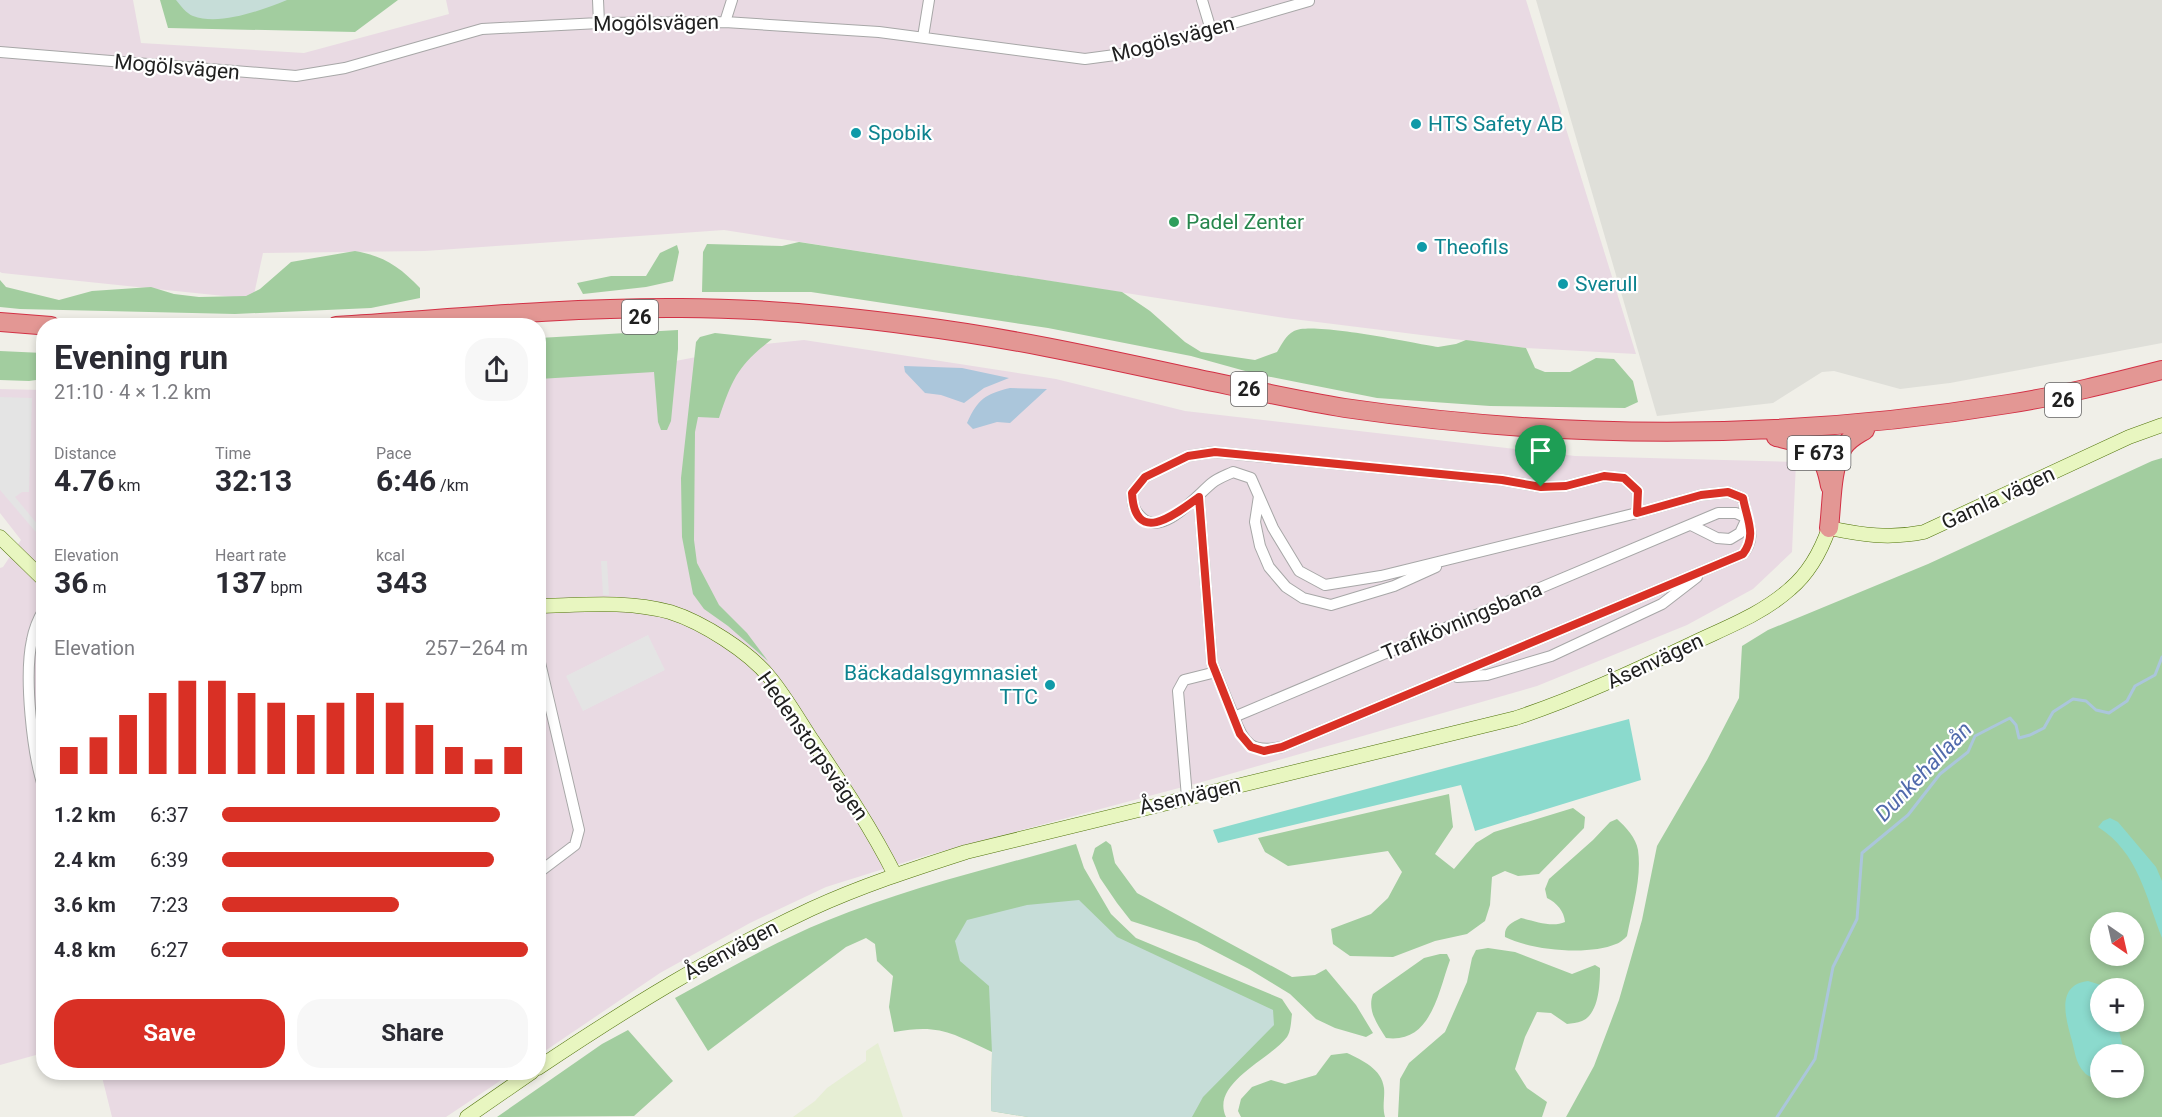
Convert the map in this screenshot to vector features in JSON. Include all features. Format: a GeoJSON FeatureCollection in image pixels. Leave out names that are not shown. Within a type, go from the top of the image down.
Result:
{"type":"FeatureCollection","features":[{"type":"Feature","properties":{"kind":"highway","name":"26"},"geometry":{"type":"LineString","coordinates":[[461,318],[602,309],[690,308],[760,311],[916,326],[1035,344],[1341,407],[1437,420],[1534,428],[1639,432],[1776,429],[1923,416],[2011,404],[2162,370]]}},
{"type":"Feature","properties":{"kind":"highway","name":"26"},"geometry":{"type":"LineString","coordinates":[[546,320],[670,316],[822,323],[975,342],[1340,414],[1534,435],[1638,439],[1776,437],[1865,430],[2012,410],[2162,377]]}},
{"type":"Feature","properties":{"kind":"highway"},"geometry":{"type":"LineString","coordinates":[[0,322],[36,325]]}},
{"type":"Feature","properties":{"kind":"highway"},"geometry":{"type":"LineString","coordinates":[[0,330],[36,333]]}},
{"type":"Feature","properties":{"kind":"highway","name":"F 673"},"geometry":{"type":"LineString","coordinates":[[1828,528],[1832,496],[1843,449],[1854,436],[1865,430]]}},
{"type":"Feature","properties":{"kind":"highway","name":"F 673"},"geometry":{"type":"LineString","coordinates":[[1776,437],[1806,443],[1820,453],[1827,468],[1832,496]]}},
{"type":"Feature","properties":{"kind":"street"},"geometry":{"type":"LineString","coordinates":[[598,0],[598,23]]}},
{"type":"Feature","properties":{"kind":"street"},"geometry":{"type":"LineString","coordinates":[[725,22],[732,0]]}},
{"type":"Feature","properties":{"kind":"street"},"geometry":{"type":"LineString","coordinates":[[923,37],[929,0]]}},
{"type":"Feature","properties":{"kind":"street"},"geometry":{"type":"LineString","coordinates":[[1202,0],[1211,30]]}},
{"type":"Feature","properties":{"kind":"street","name":"Mogölsvägen"},"geometry":{"type":"LineString","coordinates":[[0,52],[297,76],[345,68],[482,29],[598,23],[725,22],[879,32],[1085,59],[1130,53],[1309,1]]}},
{"type":"Feature","properties":{"kind":"street","name":"Gamla vägen"},"geometry":{"type":"LineString","coordinates":[[1828,528],[1867,536],[1888,537],[1924,532],[2129,436],[2162,425]]}},
{"type":"Feature","properties":{"kind":"street"},"geometry":{"type":"LineString","coordinates":[[1199,497],[1212,663],[1240,734],[1251,747],[1264,751],[1282,747],[1743,554],[1749,546],[1752,532],[1743,498],[1728,492],[1701,495],[1637,513],[1381,576],[1325,585],[1299,571],[1273,528],[1251,478],[1233,472],[1213,482],[1199,497],[1167,520],[1150,523],[1133,508],[1132,493],[1145,477],[1188,456],[1215,452],[1502,480],[1541,487],[1566,486],[1604,476],[1624,478],[1638,491],[1637,513]]}},
{"type":"Feature","properties":{"kind":"street"},"geometry":{"type":"LineString","coordinates":[[1259,496],[1255,522],[1260,546],[1269,567],[1286,587],[1303,598],[1331,605],[1395,586],[1457,557]]}},
{"type":"Feature","properties":{"kind":"street","name":"Trafikövningsbana"},"geometry":{"type":"LineString","coordinates":[[1234,717],[1718,513],[1736,513],[1747,518]]}},
{"type":"Feature","properties":{"kind":"street"},"geometry":{"type":"LineString","coordinates":[[1691,525],[1717,538],[1730,539],[1740,532],[1747,518]]}},
{"type":"Feature","properties":{"kind":"street","name":"Åsenvägen"},"geometry":{"type":"LineString","coordinates":[[546,1063],[622,1012],[750,939],[812,909],[895,875],[966,852],[1516,718],[1586,693],[1765,608],[1792,587],[1805,573],[1819,552],[1828,528]]}},
{"type":"Feature","properties":{"kind":"street"},"geometry":{"type":"LineString","coordinates":[[0,537],[36,572]]}},
{"type":"Feature","properties":{"kind":"street"},"geometry":{"type":"LineString","coordinates":[[1448,678],[1487,675],[1551,656],[1662,603],[1710,568]]}},
{"type":"Feature","properties":{"kind":"street","name":"Hedenstorpsvägen"},"geometry":{"type":"LineString","coordinates":[[546,606],[608,604],[650,608],[672,613],[703,627],[736,647],[770,678],[861,814],[895,875]]}},
{"type":"Feature","properties":{"kind":"street"},"geometry":{"type":"LineString","coordinates":[[36,625],[31,642],[29,687],[36,759]]}},
{"type":"Feature","properties":{"kind":"street"},"geometry":{"type":"LineString","coordinates":[[1187,797],[1178,691],[1184,680],[1216,672]]}},
{"type":"Feature","properties":{"kind":"street"},"geometry":{"type":"LineString","coordinates":[[546,688],[579,830],[575,845],[546,867]]}},
{"type":"Feature","properties":{"kind":"street"},"geometry":{"type":"LineString","coordinates":[[467,1117],[520,1080]]}},
{"type":"Feature","properties":{"kind":"shaded area"},"geometry":{"type":"Polygon","coordinates":[[[0,0],[133,0],[141,43],[304,53],[449,14],[446,0],[1526,0],[1636,354],[1526,348],[1285,318],[724,230],[425,251],[263,253],[253,299],[2,273],[0,272],[0,0]]]}},
{"type":"Feature","properties":{"kind":"shaded area"},"geometry":{"type":"Polygon","coordinates":[[[176,0],[287,0],[241,16],[204,19],[191,15],[176,0]]]}},
{"type":"Feature","properties":{"kind":"shaded area"},"geometry":{"type":"Polygon","coordinates":[[[1536,0],[2162,0],[2162,343],[1950,383],[1900,389],[1834,371],[1822,372],[1773,403],[1657,416],[1536,0]]]}},
{"type":"Feature","properties":{"kind":"shaded area"},"geometry":{"type":"Polygon","coordinates":[[[804,340],[1056,379],[1185,411],[1575,456],[1796,462],[1792,552],[1753,589],[1687,625],[1537,686],[1209,780],[928,855],[826,887],[750,923],[660,973],[546,1050],[546,371],[670,362],[765,344],[804,340]]]}},
{"type":"Feature","properties":{"kind":"shaded area"},"geometry":{"type":"Polygon","coordinates":[[[904,366],[962,368],[1009,378],[984,388],[964,403],[941,395],[925,393],[905,372],[904,366]]]}},
{"type":"Feature","properties":{"kind":"shaded area"},"geometry":{"type":"Polygon","coordinates":[[[1010,388],[1047,389],[1010,423],[997,422],[973,429],[967,423],[983,399],[988,395],[1010,388]]]}},
{"type":"Feature","properties":{"kind":"shaded area"},"geometry":{"type":"Polygon","coordinates":[[[0,389],[36,390],[36,1055],[0,1065],[0,568],[3,567],[21,540],[0,513],[0,389]]]}},
{"type":"Feature","properties":{"kind":"shaded area"},"geometry":{"type":"Polygon","coordinates":[[[0,397],[32,398],[29,492],[22,492],[15,497],[36,522],[36,532],[0,490],[0,397]]]}},
{"type":"Feature","properties":{"kind":"shaded area"},"geometry":{"type":"Polygon","coordinates":[[[601,561],[607,561],[609,595],[603,595],[601,561]]]}},
{"type":"Feature","properties":{"kind":"shaded area"},"geometry":{"type":"Polygon","coordinates":[[[648,635],[665,670],[583,711],[566,676],[648,635]]]}},
{"type":"Feature","properties":{"kind":"shaded area"},"geometry":{"type":"Polygon","coordinates":[[[1629,719],[1641,780],[1475,831],[1461,785],[1218,843],[1213,830],[1629,719]]]}},
{"type":"Feature","properties":{"kind":"shaded area"},"geometry":{"type":"Polygon","coordinates":[[[2110,818],[2118,822],[2156,867],[2162,881],[2162,938],[2132,862],[2112,837],[2098,827],[2110,818]]]}},
{"type":"Feature","properties":{"kind":"shaded area"},"geometry":{"type":"Polygon","coordinates":[[[1079,900],[1117,937],[1273,1010],[1274,1025],[1203,1097],[1192,1117],[1028,1117],[991,1111],[992,1052],[989,986],[960,961],[955,941],[967,920],[1027,905],[1079,900]]]}},
{"type":"Feature","properties":{"kind":"shaded area"},"geometry":{"type":"Polygon","coordinates":[[[2090,982],[2090,1032],[2119,1032],[2122,1044],[2090,1044],[2090,1076],[2079,1065],[2067,1023],[2065,1004],[2067,996],[2078,984],[2090,982]]]}},
{"type":"Feature","properties":{"kind":"shaded area"},"geometry":{"type":"Polygon","coordinates":[[[103,1080],[502,1080],[446,1117],[112,1117],[103,1080]]]}},
{"type":"Feature","properties":{"kind":"green space"},"geometry":{"type":"Polygon","coordinates":[[[160,0],[398,0],[355,32],[168,28],[160,0]]]}},
{"type":"Feature","properties":{"kind":"green space"},"geometry":{"type":"Polygon","coordinates":[[[799,242],[1122,292],[1150,311],[1185,342],[1201,352],[1255,360],[1277,352],[1288,335],[1304,329],[1340,331],[1438,347],[1466,340],[1526,348],[1535,368],[1545,372],[1570,372],[1596,358],[1614,359],[1633,381],[1638,402],[1625,408],[1490,406],[1377,398],[1256,374],[1191,356],[1048,328],[811,292],[702,292],[703,252],[707,244],[782,246],[799,242]]]}},
{"type":"Feature","properties":{"kind":"green space"},"geometry":{"type":"Polygon","coordinates":[[[677,245],[679,252],[673,281],[646,287],[583,294],[577,283],[611,276],[646,276],[660,253],[677,245]]]}},
{"type":"Feature","properties":{"kind":"green space"},"geometry":{"type":"Polygon","coordinates":[[[355,251],[383,259],[398,268],[420,288],[420,298],[371,308],[235,314],[0,307],[0,280],[6,287],[59,300],[92,291],[151,287],[174,294],[199,297],[246,296],[260,289],[291,262],[355,251]]]}},
{"type":"Feature","properties":{"kind":"green space"},"geometry":{"type":"Polygon","coordinates":[[[678,330],[671,421],[667,430],[661,430],[658,422],[654,372],[546,379],[546,338],[678,330]]]}},
{"type":"Feature","properties":{"kind":"green space"},"geometry":{"type":"Polygon","coordinates":[[[715,333],[772,339],[751,357],[738,373],[728,392],[719,418],[698,417],[695,432],[694,540],[697,563],[719,605],[747,633],[768,661],[728,626],[704,609],[693,594],[682,537],[681,478],[696,342],[700,337],[715,333]]]}},
{"type":"Feature","properties":{"kind":"green space"},"geometry":{"type":"Polygon","coordinates":[[[0,351],[36,353],[36,380],[0,380],[0,351]]]}},
{"type":"Feature","properties":{"kind":"green space"},"geometry":{"type":"Polygon","coordinates":[[[2162,458],[2162,1117],[1566,1117],[1594,1066],[1619,1000],[1642,920],[1657,846],[1707,760],[1739,698],[1742,646],[1768,630],[1928,564],[2162,458]]]}},
{"type":"Feature","properties":{"kind":"green space"},"geometry":{"type":"Polygon","coordinates":[[[1449,794],[1453,827],[1435,854],[1454,869],[1476,843],[1494,832],[1573,808],[1585,817],[1584,828],[1539,874],[1518,876],[1505,871],[1492,877],[1490,905],[1485,921],[1467,934],[1435,941],[1393,957],[1350,956],[1333,944],[1331,929],[1371,914],[1388,898],[1402,872],[1388,851],[1288,866],[1265,852],[1258,838],[1449,794]]]}},
{"type":"Feature","properties":{"kind":"green space"},"geometry":{"type":"Polygon","coordinates":[[[1617,819],[1635,841],[1639,861],[1638,882],[1627,936],[1619,943],[1590,950],[1544,948],[1516,942],[1505,937],[1507,927],[1521,918],[1549,924],[1565,922],[1559,908],[1547,898],[1545,889],[1549,879],[1610,822],[1617,819]]]}},
{"type":"Feature","properties":{"kind":"green space"},"geometry":{"type":"Polygon","coordinates":[[[1106,841],[1111,845],[1115,863],[1137,893],[1292,977],[1315,975],[1326,969],[1356,1005],[1373,1033],[1366,1037],[1335,1028],[1316,1019],[1290,994],[1249,969],[1197,942],[1131,921],[1100,878],[1092,858],[1095,848],[1106,841]]]}},
{"type":"Feature","properties":{"kind":"green space"},"geometry":{"type":"Polygon","coordinates":[[[1076,844],[1084,868],[1111,914],[1136,938],[1282,999],[1292,1014],[1287,1037],[1244,1073],[1227,1093],[1223,1105],[1226,1117],[1028,1117],[991,1111],[992,1052],[945,1032],[923,1029],[894,1032],[889,1007],[893,976],[877,961],[875,944],[866,938],[846,947],[708,1051],[675,998],[788,938],[857,909],[950,879],[1076,844]]]}},
{"type":"Feature","properties":{"kind":"green space"},"geometry":{"type":"Polygon","coordinates":[[[1488,948],[1515,952],[1572,974],[1595,965],[1600,968],[1597,998],[1588,1017],[1580,1022],[1567,1024],[1551,1013],[1537,1012],[1525,1037],[1515,1069],[1527,1088],[1547,1102],[1542,1117],[1398,1117],[1400,1079],[1409,1063],[1445,1032],[1467,982],[1476,950],[1488,948]]]}},
{"type":"Feature","properties":{"kind":"green space"},"geometry":{"type":"Polygon","coordinates":[[[1447,954],[1450,960],[1436,1001],[1423,1025],[1413,1033],[1401,1038],[1386,1038],[1372,1011],[1373,994],[1424,958],[1447,954]]]}},
{"type":"Feature","properties":{"kind":"green space"},"geometry":{"type":"Polygon","coordinates":[[[628,1030],[673,1081],[634,1116],[497,1117],[602,1044],[628,1030]]]}},
{"type":"Feature","properties":{"kind":"green space"},"geometry":{"type":"Polygon","coordinates":[[[878,1043],[903,1117],[793,1117],[815,1101],[827,1088],[866,1061],[866,1051],[878,1043]]]}},
{"type":"Feature","properties":{"kind":"green space"},"geometry":{"type":"Polygon","coordinates":[[[1347,1053],[1375,1070],[1382,1081],[1385,1117],[1241,1117],[1238,1111],[1241,1099],[1252,1087],[1271,1080],[1285,1084],[1316,1075],[1331,1055],[1347,1053]]]}},
{"type":"Feature","properties":{"kind":"waterway","name":"Dunkehallaån"},"geometry":{"type":"LineString","coordinates":[[1777,1117],[1815,1059],[1833,967],[1857,919],[1862,853],[1908,815],[1940,774],[1968,752],[1975,736],[2010,718],[2016,725],[2019,738],[2030,735],[2044,728],[2053,712],[2073,699],[2086,701],[2096,710],[2109,713],[2127,701],[2135,686],[2155,675],[2162,657]]}},
{"type":"Feature","properties":{"kind":"place","name":"HTS Safety AB"},"geometry":{"type":"Point","coordinates":[1416,124]}},
{"type":"Feature","properties":{"kind":"place","name":"Spobik"},"geometry":{"type":"Point","coordinates":[856,133]}},
{"type":"Feature","properties":{"kind":"place","name":"Padel Zenter"},"geometry":{"type":"Point","coordinates":[1174,222]}},
{"type":"Feature","properties":{"kind":"place","name":"Theofils"},"geometry":{"type":"Point","coordinates":[1422,247]}},
{"type":"Feature","properties":{"kind":"place","name":"Sverull"},"geometry":{"type":"Point","coordinates":[1563,284]}},
{"type":"Feature","properties":{"kind":"place","name":"Bäckadalsgymnasiet TTC"},"geometry":{"type":"Point","coordinates":[1050,685]}},
{"type":"Feature","properties":{"kind":"route"},"geometry":{"type":"LineString","coordinates":[[1215,452],[1502,480],[1541,487],[1566,486],[1604,476],[1624,478],[1638,491],[1637,513],[1701,495],[1728,492],[1743,498],[1752,532],[1749,546],[1743,554],[1710,568],[1282,747],[1264,751],[1251,747],[1240,734],[1212,663],[1199,497],[1167,520],[1150,523],[1133,508],[1132,493],[1145,477],[1188,456],[1215,452]]}}]}
